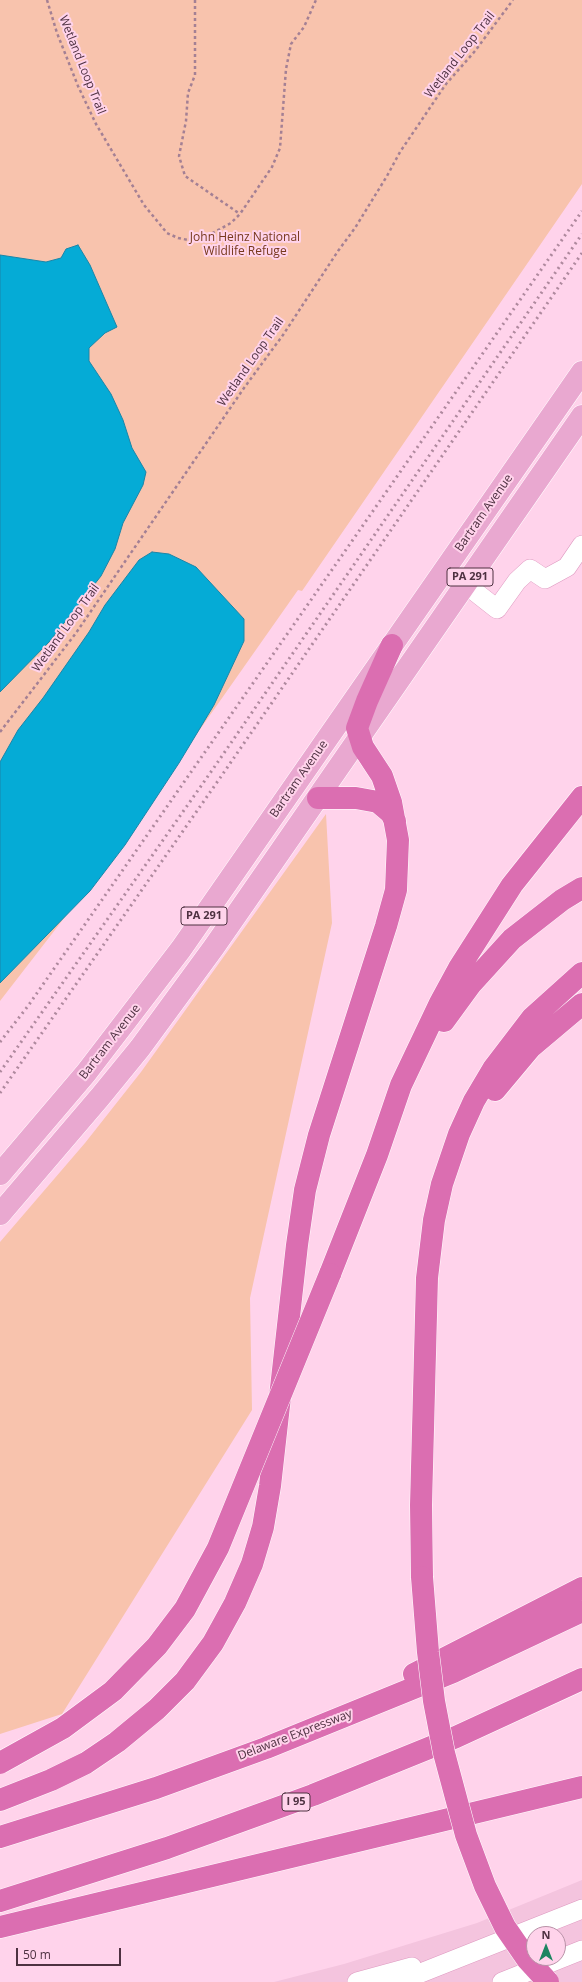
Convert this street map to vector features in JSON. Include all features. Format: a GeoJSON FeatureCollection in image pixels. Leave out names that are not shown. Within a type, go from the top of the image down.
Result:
{"type":"FeatureCollection","features":[{"type":"Feature","properties":{"kind":"highway"},"geometry":{"type":"LineString","coordinates":[[0,1800],[51,1780],[86,1762],[117,1742],[148,1717],[185,1681],[199,1662],[224,1624],[245,1583],[263,1527],[270,1486],[297,1245],[305,1190],[319,1135],[394,900],[398,864],[395,822],[386,784],[359,737],[358,725],[392,645]]}},
{"type":"Feature","properties":{"kind":"highway"},"geometry":{"type":"LineString","coordinates":[[0,1763],[62,1728],[113,1691],[147,1657],[185,1609],[218,1548],[330,1274],[377,1154],[391,1111],[412,1060],[459,968],[512,885],[582,797]]}},
{"type":"Feature","properties":{"kind":"highway"},"geometry":{"type":"LineString","coordinates":[[318,798],[356,798],[378,802],[391,813],[395,822]]}},
{"type":"Feature","properties":{"kind":"highway"},"geometry":{"type":"LineString","coordinates":[[377,1154],[399,1113],[434,1036],[471,984],[496,955],[517,935],[562,900],[582,888]]}},
{"type":"Feature","properties":{"kind":"highway"},"geometry":{"type":"LineString","coordinates":[[548,1982],[527,1959],[505,1927],[485,1886],[466,1835],[450,1779],[436,1713],[428,1652],[422,1577],[421,1505],[427,1278],[434,1220],[446,1169],[459,1134],[482,1087],[518,1035],[547,1004],[582,973]]}},
{"type":"Feature","properties":{"kind":"highway"},"geometry":{"type":"LineString","coordinates":[[426,1352],[442,1223],[453,1176],[470,1131],[495,1090],[520,1059],[544,1034],[582,1004]]}},
{"type":"Feature","properties":{"kind":"highway"},"geometry":{"type":"LineString","coordinates":[[301,1734],[458,1650],[582,1588]]}},
{"type":"Feature","properties":{"kind":"highway","name":"Delaware Expressway"},"geometry":{"type":"LineString","coordinates":[[0,1837],[156,1788],[301,1734],[453,1672],[582,1611]]}},
{"type":"Feature","properties":{"kind":"highway","name":"I 95"},"geometry":{"type":"LineString","coordinates":[[0,1901],[167,1848],[313,1795],[456,1737],[582,1679]]}},
{"type":"Feature","properties":{"kind":"highway"},"geometry":{"type":"LineString","coordinates":[[0,1927],[582,1787]]}},
{"type":"Feature","properties":{"kind":"main road","name":"Bartram Avenue"},"geometry":{"type":"LineString","coordinates":[[0,1174],[86,1073],[158,980],[582,372]]}},
{"type":"Feature","properties":{"kind":"main road","name":"Bartram Avenue"},"geometry":{"type":"LineString","coordinates":[[0,1214],[96,1103],[140,1048],[214,947],[581,419]]}},
{"type":"Feature","properties":{"kind":"street"},"geometry":{"type":"LineString","coordinates":[[446,569],[498,609],[518,581],[530,569],[545,580],[567,567],[582,545]]}},
{"type":"Feature","properties":{"kind":"street"},"geometry":{"type":"LineString","coordinates":[[398,1982],[582,1909]]}},
{"type":"Feature","properties":{"kind":"street"},"geometry":{"type":"LineString","coordinates":[[357,1982],[494,1944]]}},
{"type":"Feature","properties":{"kind":"street"},"geometry":{"type":"LineString","coordinates":[[502,1982],[582,1950]]}},
{"type":"Feature","properties":{"kind":"path","name":"Wetland Loop Trail"},"geometry":{"type":"LineString","coordinates":[[46,0],[75,80],[96,124],[144,204],[167,233],[178,238],[194,241],[231,223],[240,214],[272,167],[280,148],[286,69],[291,44],[304,27],[316,0]]}},
{"type":"Feature","properties":{"kind":"path"},"geometry":{"type":"LineString","coordinates":[[195,0],[195,75],[188,93],[186,121],[179,156],[185,176],[240,214]]}},
{"type":"Feature","properties":{"kind":"path","name":"Wetland Loop Trail"},"geometry":{"type":"LineString","coordinates":[[0,732],[76,633],[244,388],[283,335],[316,283],[364,215],[400,152],[446,84],[475,52],[513,0]]}},
{"type":"Feature","properties":{"kind":"shaded area"},"geometry":{"type":"Polygon","coordinates":[[[582,1880],[582,1982],[274,1982],[344,1964],[477,1923],[582,1880]]]}},
{"type":"Feature","properties":{"kind":"green space","name":"John Heinz National Wildlife Refuge"},"geometry":{"type":"Polygon","coordinates":[[[0,0],[582,0],[582,184],[302,591],[298,590],[99,873],[0,1001],[0,0]]]}},
{"type":"Feature","properties":{"kind":"green space"},"geometry":{"type":"Polygon","coordinates":[[[326,814],[332,923],[250,1298],[252,1410],[62,1714],[0,1734],[0,1242],[85,1143],[141,1072],[326,814]]]}},
{"type":"Feature","properties":{"kind":"water"},"geometry":{"type":"Polygon","coordinates":[[[78,245],[90,265],[117,327],[105,333],[89,348],[89,361],[111,394],[123,420],[132,448],[146,472],[143,485],[123,523],[115,549],[101,576],[49,642],[0,692],[0,255],[46,262],[61,258],[66,249],[78,245]]]}},
{"type":"Feature","properties":{"kind":"water"},"geometry":{"type":"Polygon","coordinates":[[[152,552],[169,554],[196,567],[244,619],[244,641],[214,705],[179,763],[125,845],[90,891],[0,983],[0,762],[18,730],[43,698],[89,632],[105,605],[139,560],[152,552]]]}},
{"type":"Feature","properties":{"kind":"railway"},"geometry":{"type":"LineString","coordinates":[[0,1042],[28,1006],[582,211]]}},
{"type":"Feature","properties":{"kind":"railway"},"geometry":{"type":"LineString","coordinates":[[0,1072],[213,769],[582,234]]}},
{"type":"Feature","properties":{"kind":"railway"},"geometry":{"type":"LineString","coordinates":[[0,1093],[220,778],[582,253]]}}]}
